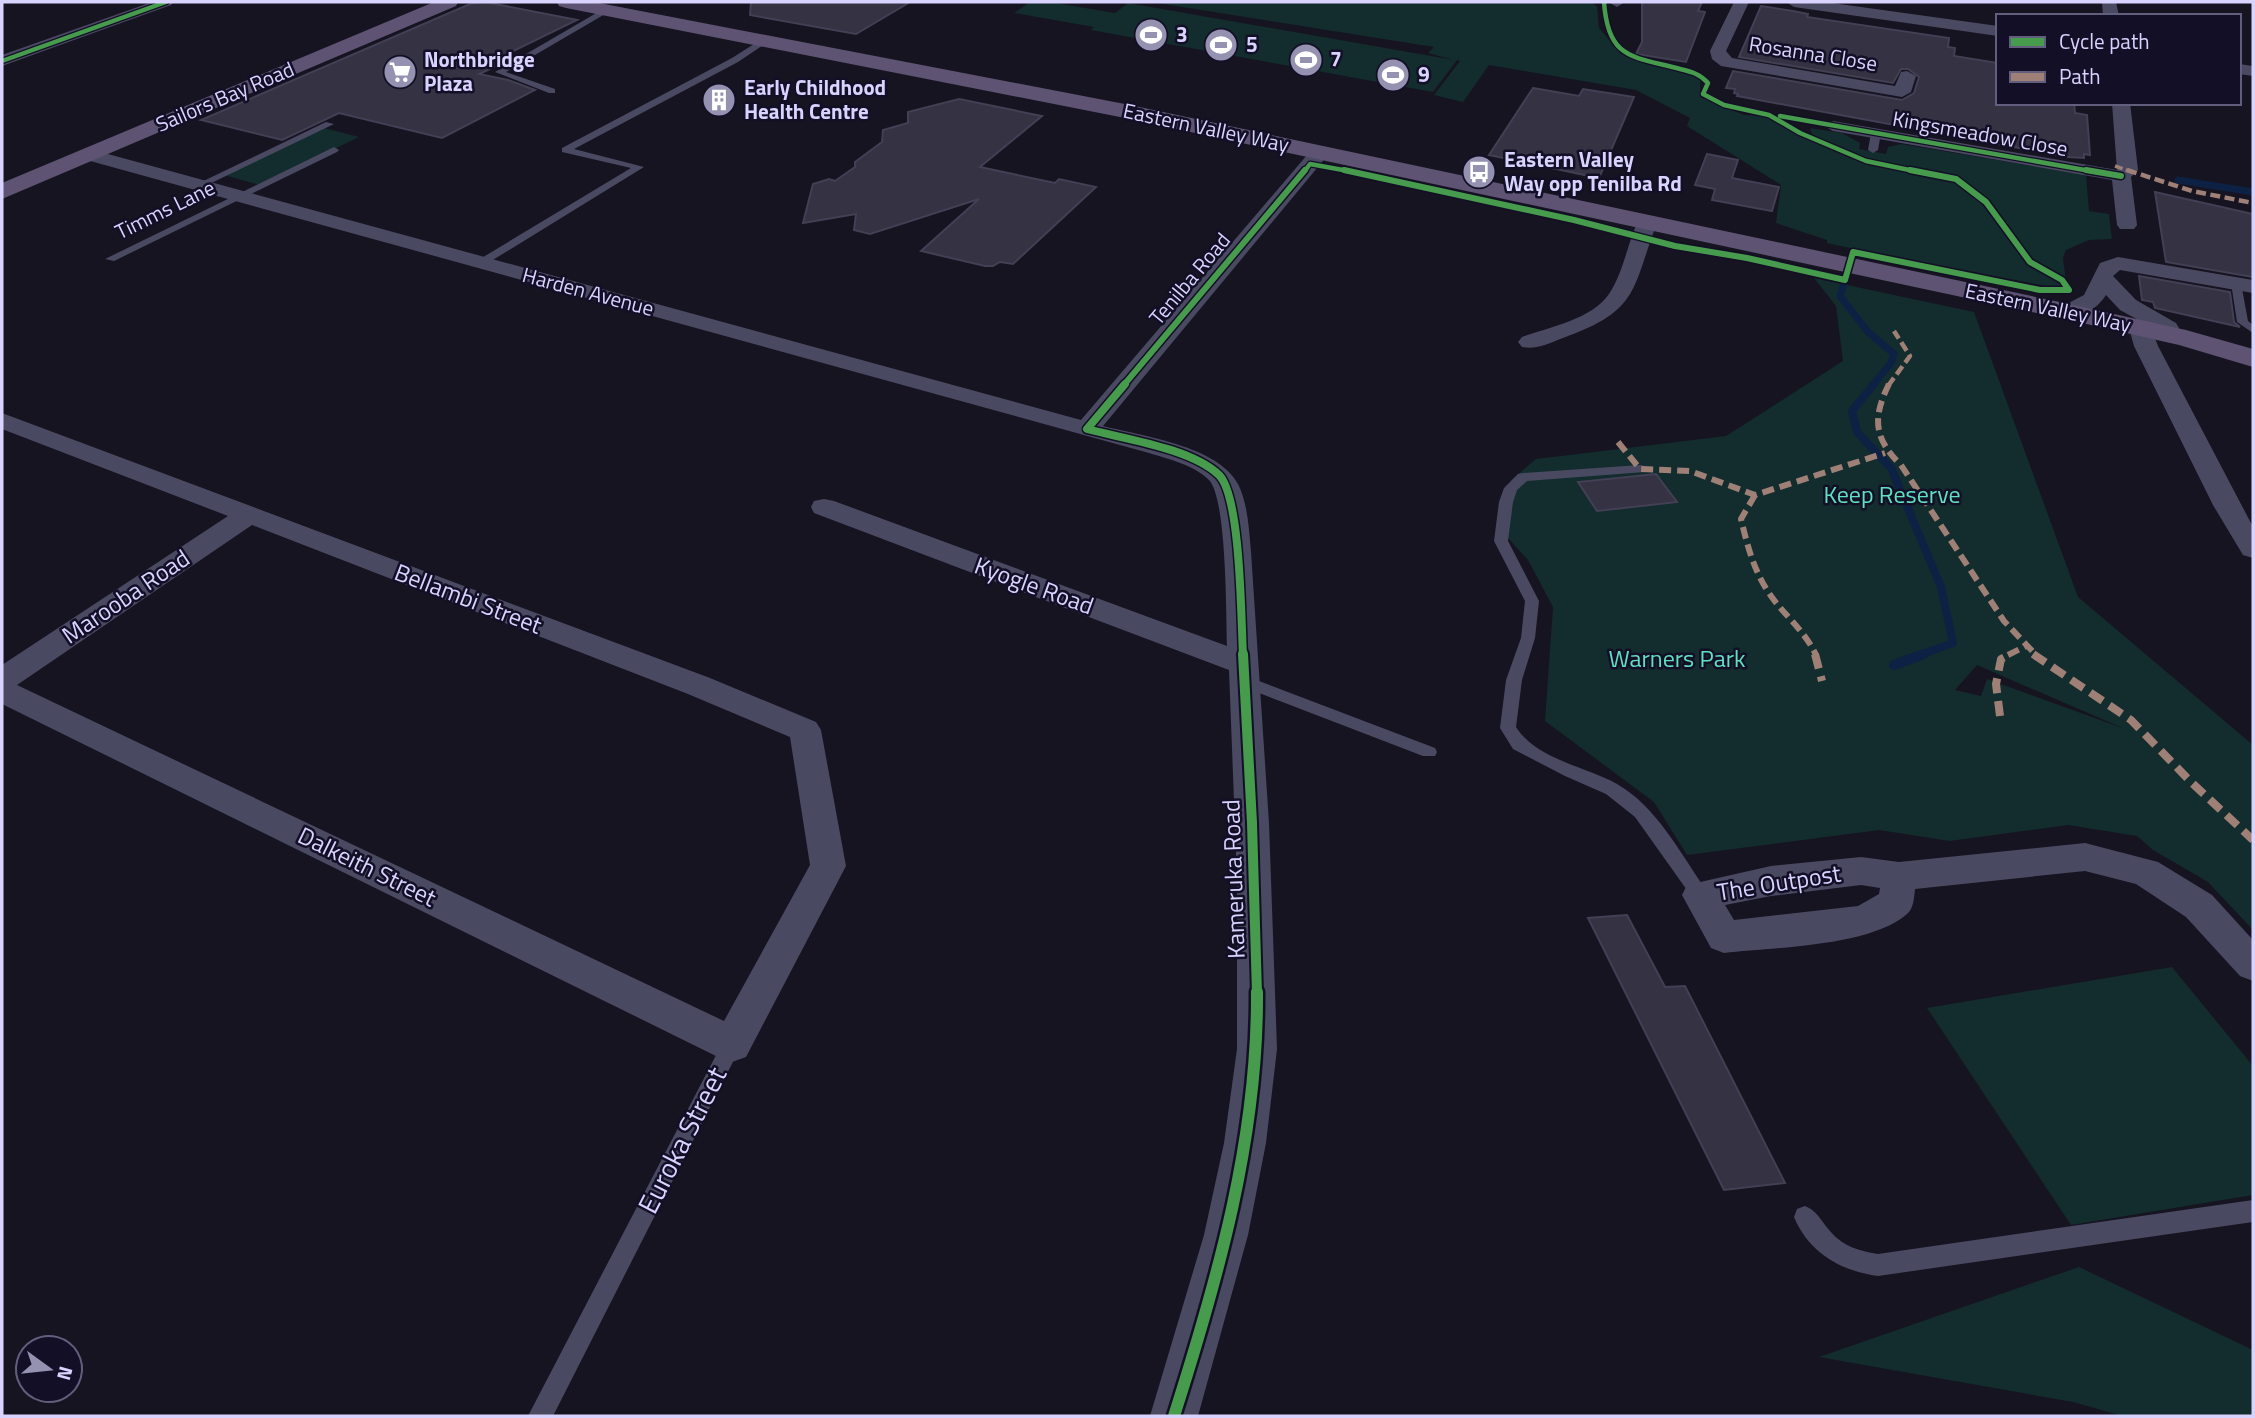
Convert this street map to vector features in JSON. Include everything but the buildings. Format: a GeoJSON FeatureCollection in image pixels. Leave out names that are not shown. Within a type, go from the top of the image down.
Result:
{"type":"FeatureCollection","features":[{"type":"Feature","properties":{"kind":"main road","name":"Sailors Bay Road"},"geometry":{"type":"LineString","coordinates":[[2,192],[449,2]]}},
{"type":"Feature","properties":{"kind":"main road","name":"Eastern Valley Way"},"geometry":{"type":"LineString","coordinates":[[566,2],[1320,152],[2069,312],[2186,338],[2253,358]]}},
{"type":"Feature","properties":{"kind":"street"},"geometry":{"type":"LineString","coordinates":[[2,61],[166,2]]}},
{"type":"Feature","properties":{"kind":"street","name":"Rosanna Close"},"geometry":{"type":"LineString","coordinates":[[1741,2],[1718,51],[1718,55],[1727,62],[1903,90]]}},
{"type":"Feature","properties":{"kind":"street"},"geometry":{"type":"LineString","coordinates":[[1794,2],[1996,32]]}},
{"type":"Feature","properties":{"kind":"street"},"geometry":{"type":"LineString","coordinates":[[2121,105],[2128,170],[2121,176],[2127,225]]}},
{"type":"Feature","properties":{"kind":"street","name":"Kingsmeadow Close"},"geometry":{"type":"LineString","coordinates":[[1833,126],[1875,142],[2121,176]]}},
{"type":"Feature","properties":{"kind":"street","name":"Tenilba Road"},"geometry":{"type":"LineString","coordinates":[[1087,429],[1320,152]]}},
{"type":"Feature","properties":{"kind":"street","name":"Harden Avenue"},"geometry":{"type":"LineString","coordinates":[[90,155],[479,264],[754,335],[1087,429]]}},
{"type":"Feature","properties":{"kind":"street"},"geometry":{"type":"LineString","coordinates":[[1530,342],[1575,325],[1609,308],[1630,273],[1647,223]]}},
{"type":"Feature","properties":{"kind":"street"},"geometry":{"type":"LineString","coordinates":[[2069,312],[2094,297],[2108,265],[2118,263],[2245,285]]}},
{"type":"Feature","properties":{"kind":"street"},"geometry":{"type":"LineString","coordinates":[[2103,278],[2129,305],[2186,338]]}},
{"type":"Feature","properties":{"kind":"street"},"geometry":{"type":"LineString","coordinates":[[2140,328],[2226,505],[2253,549]]}},
{"type":"Feature","properties":{"kind":"street","name":"Bellambi Street"},"geometry":{"type":"LineString","coordinates":[[2,420],[726,695],[805,730],[828,866]]}},
{"type":"Feature","properties":{"kind":"street","name":"Kameruka Road"},"geometry":{"type":"LineString","coordinates":[[1087,429],[1194,460],[1214,470],[1224,480],[1230,494],[1234,527],[1245,673],[1257,1005],[1253,1099],[1231,1218],[1199,1337],[1174,1416]]}},
{"type":"Feature","properties":{"kind":"street","name":"Kyogle Road"},"geometry":{"type":"LineString","coordinates":[[824,507],[1245,673]]}},
{"type":"Feature","properties":{"kind":"street","name":"Marooba Road"},"geometry":{"type":"LineString","coordinates":[[2,680],[250,514]]}},
{"type":"Feature","properties":{"kind":"street","name":"Dalkeith Street"},"geometry":{"type":"LineString","coordinates":[[2,691],[732,1044]]}},
{"type":"Feature","properties":{"kind":"street","name":"The Outpost"},"geometry":{"type":"LineString","coordinates":[[1899,876],[1896,902],[1864,921],[1724,937],[1700,895],[1771,881],[1861,871],[1899,876],[2085,857],[2146,872],[2199,906],[2253,965]]}},
{"type":"Feature","properties":{"kind":"street","name":"Euroka Street"},"geometry":{"type":"LineString","coordinates":[[732,1044],[828,866]]}},
{"type":"Feature","properties":{"kind":"lane"},"geometry":{"type":"LineString","coordinates":[[552,91],[499,72],[608,10]]}},
{"type":"Feature","properties":{"kind":"lane"},"geometry":{"type":"LineString","coordinates":[[479,264],[639,167],[565,150],[735,60],[765,41]]}},
{"type":"Feature","properties":{"kind":"lane"},"geometry":{"type":"LineString","coordinates":[[198,186],[329,124]]}},
{"type":"Feature","properties":{"kind":"lane","name":"Timms Lane"},"geometry":{"type":"LineString","coordinates":[[110,258],[334,150]]}},
{"type":"Feature","properties":{"kind":"lane"},"geometry":{"type":"LineString","coordinates":[[2245,285],[2243,322],[2253,330]]}},
{"type":"Feature","properties":{"kind":"lane"},"geometry":{"type":"LineString","coordinates":[[1640,469],[1523,477],[1511,488],[1506,502],[1501,541],[1532,601],[1528,638],[1514,680],[1508,728],[1518,745],[1612,789],[1641,812],[1700,895]]}},
{"type":"Feature","properties":{"kind":"lane"},"geometry":{"type":"LineString","coordinates":[[1245,673],[1429,752]]}},
{"type":"Feature","properties":{"kind":"lane","name":"Euroka Street"},"geometry":{"type":"LineString","coordinates":[[540,1416],[732,1044]]}},
{"type":"Feature","properties":{"kind":"lane"},"geometry":{"type":"LineString","coordinates":[[1805,1217],[1828,1248],[1850,1262],[1878,1265],[2253,1210]]}},
{"type":"Feature","properties":{"kind":"green space"},"geometry":{"type":"Polygon","coordinates":[[[1030,2],[1050,2],[1115,13],[1128,3],[1454,60],[1428,53],[1434,47],[1151,2],[1591,2],[1597,6],[1599,28],[1621,54],[1700,78],[1700,97],[1744,115],[1766,116],[1815,143],[1810,128],[1842,133],[1860,143],[1859,149],[1886,154],[1888,147],[1901,144],[2086,175],[2089,211],[2109,214],[2112,239],[2089,240],[2066,250],[2063,258],[2067,290],[1827,243],[1827,240],[1776,223],[1781,185],[1687,126],[1690,118],[1636,90],[1489,65],[1463,102],[1434,95],[1460,61],[1457,60],[1433,92],[1091,30],[1094,27],[1014,13],[1030,2]]]}},
{"type":"Feature","properties":{"kind":"green space"},"geometry":{"type":"Polygon","coordinates":[[[324,128],[359,137],[260,185],[224,175],[324,128]]]}},
{"type":"Feature","properties":{"kind":"green space"},"geometry":{"type":"Polygon","coordinates":[[[1814,278],[1974,312],[2078,597],[2253,745],[2253,930],[2208,882],[2153,850],[2137,836],[2068,825],[1950,841],[1879,830],[1687,855],[1654,802],[1545,721],[1553,607],[1528,560],[1496,525],[1511,480],[1536,459],[1726,436],[1843,361],[1836,306],[1814,278]],[[1977,665],[1955,690],[1981,696],[1987,679],[2125,729],[1977,665]]]}},
{"type":"Feature","properties":{"kind":"green space"},"geometry":{"type":"Polygon","coordinates":[[[2172,967],[2253,1066],[2253,1195],[2071,1225],[1927,1008],[2172,967]]]}},
{"type":"Feature","properties":{"kind":"green space"},"geometry":{"type":"Polygon","coordinates":[[[2079,1267],[2253,1350],[2253,1416],[2122,1416],[2073,1402],[1819,1357],[2079,1267]]]}},
{"type":"Feature","properties":{"kind":"waterway"},"geometry":{"type":"LineString","coordinates":[[2178,180],[2253,192]]}},
{"type":"Feature","properties":{"kind":"waterway"},"geometry":{"type":"LineString","coordinates":[[1844,284],[1840,296],[1868,332],[1894,354],[1891,363],[1872,386]]}},
{"type":"Feature","properties":{"kind":"waterway"},"geometry":{"type":"LineString","coordinates":[[1874,384],[1852,411],[1857,432],[1891,468],[1941,587],[1953,643],[1920,655]]}},
{"type":"Feature","properties":{"kind":"waterway"},"geometry":{"type":"LineString","coordinates":[[1894,665],[1924,654]]}},
{"type":"Feature","properties":{"kind":"marked path"},"geometry":{"type":"LineString","coordinates":[[2115,166],[2192,191],[2253,203]]}},
{"type":"Feature","properties":{"kind":"marked path"},"geometry":{"type":"LineString","coordinates":[[1894,331],[1910,356],[1890,382],[1883,397],[1878,411],[1880,439],[1901,465],[2004,621],[2032,653],[2131,720],[2191,782],[2253,840]]}},
{"type":"Feature","properties":{"kind":"marked path"},"geometry":{"type":"LineString","coordinates":[[1618,442],[1640,469],[1670,468],[1690,471],[1755,495],[1885,453]]}},
{"type":"Feature","properties":{"kind":"marked path"},"geometry":{"type":"LineString","coordinates":[[1755,495],[1741,519],[1751,560],[1768,592],[1798,625],[1815,653],[1822,681]]}},
{"type":"Feature","properties":{"kind":"marked path"},"geometry":{"type":"LineString","coordinates":[[2000,716],[1996,684],[2001,659],[2026,646]]}},
{"type":"Feature","properties":{"kind":"cycle path"},"geometry":{"type":"LineString","coordinates":[[2,61],[166,2]]}},
{"type":"Feature","properties":{"kind":"cycle path"},"geometry":{"type":"LineString","coordinates":[[1174,1416],[1226,1235],[1245,1143],[1257,1049],[1252,823],[1235,534],[1226,486],[1221,477],[1211,469],[1178,454],[1087,429],[1310,164],[1379,176],[1675,246],[1747,258],[1845,280],[1853,252],[2040,290],[2069,290],[2062,280],[2030,262],[1986,202],[1956,179],[1866,161],[1800,133],[1769,115],[1724,105],[1703,94],[1708,83],[1701,75],[1641,58],[1614,44],[1605,18],[1604,2]]}},
{"type":"Feature","properties":{"kind":"cycle path"},"geometry":{"type":"LineString","coordinates":[[1780,116],[2121,176]]}},
{"type":"Feature","properties":{"kind":"place","name":"3"},"geometry":{"type":"Point","coordinates":[1151,35]}},
{"type":"Feature","properties":{"kind":"place","name":"5"},"geometry":{"type":"Point","coordinates":[1221,45]}},
{"type":"Feature","properties":{"kind":"place","name":"7"},"geometry":{"type":"Point","coordinates":[1306,60]}},
{"type":"Feature","properties":{"kind":"place","name":"Northbridge Plaza"},"geometry":{"type":"Point","coordinates":[400,72]}},
{"type":"Feature","properties":{"kind":"place","name":"9"},"geometry":{"type":"Point","coordinates":[1393,75]}},
{"type":"Feature","properties":{"kind":"place","name":"Early Childhood Health Centre"},"geometry":{"type":"Point","coordinates":[719,100]}},
{"type":"Feature","properties":{"kind":"place","name":"Eastern Valley Way opp Tenilba Rd"},"geometry":{"type":"Point","coordinates":[1479,172]}},
{"type":"Feature","properties":{"kind":"park label","name":"Keep Reserve"},"geometry":{"type":"Point","coordinates":[1892,495]}},
{"type":"Feature","properties":{"kind":"park label","name":"Warners Park"},"geometry":{"type":"Point","coordinates":[1677,659]}}]}
